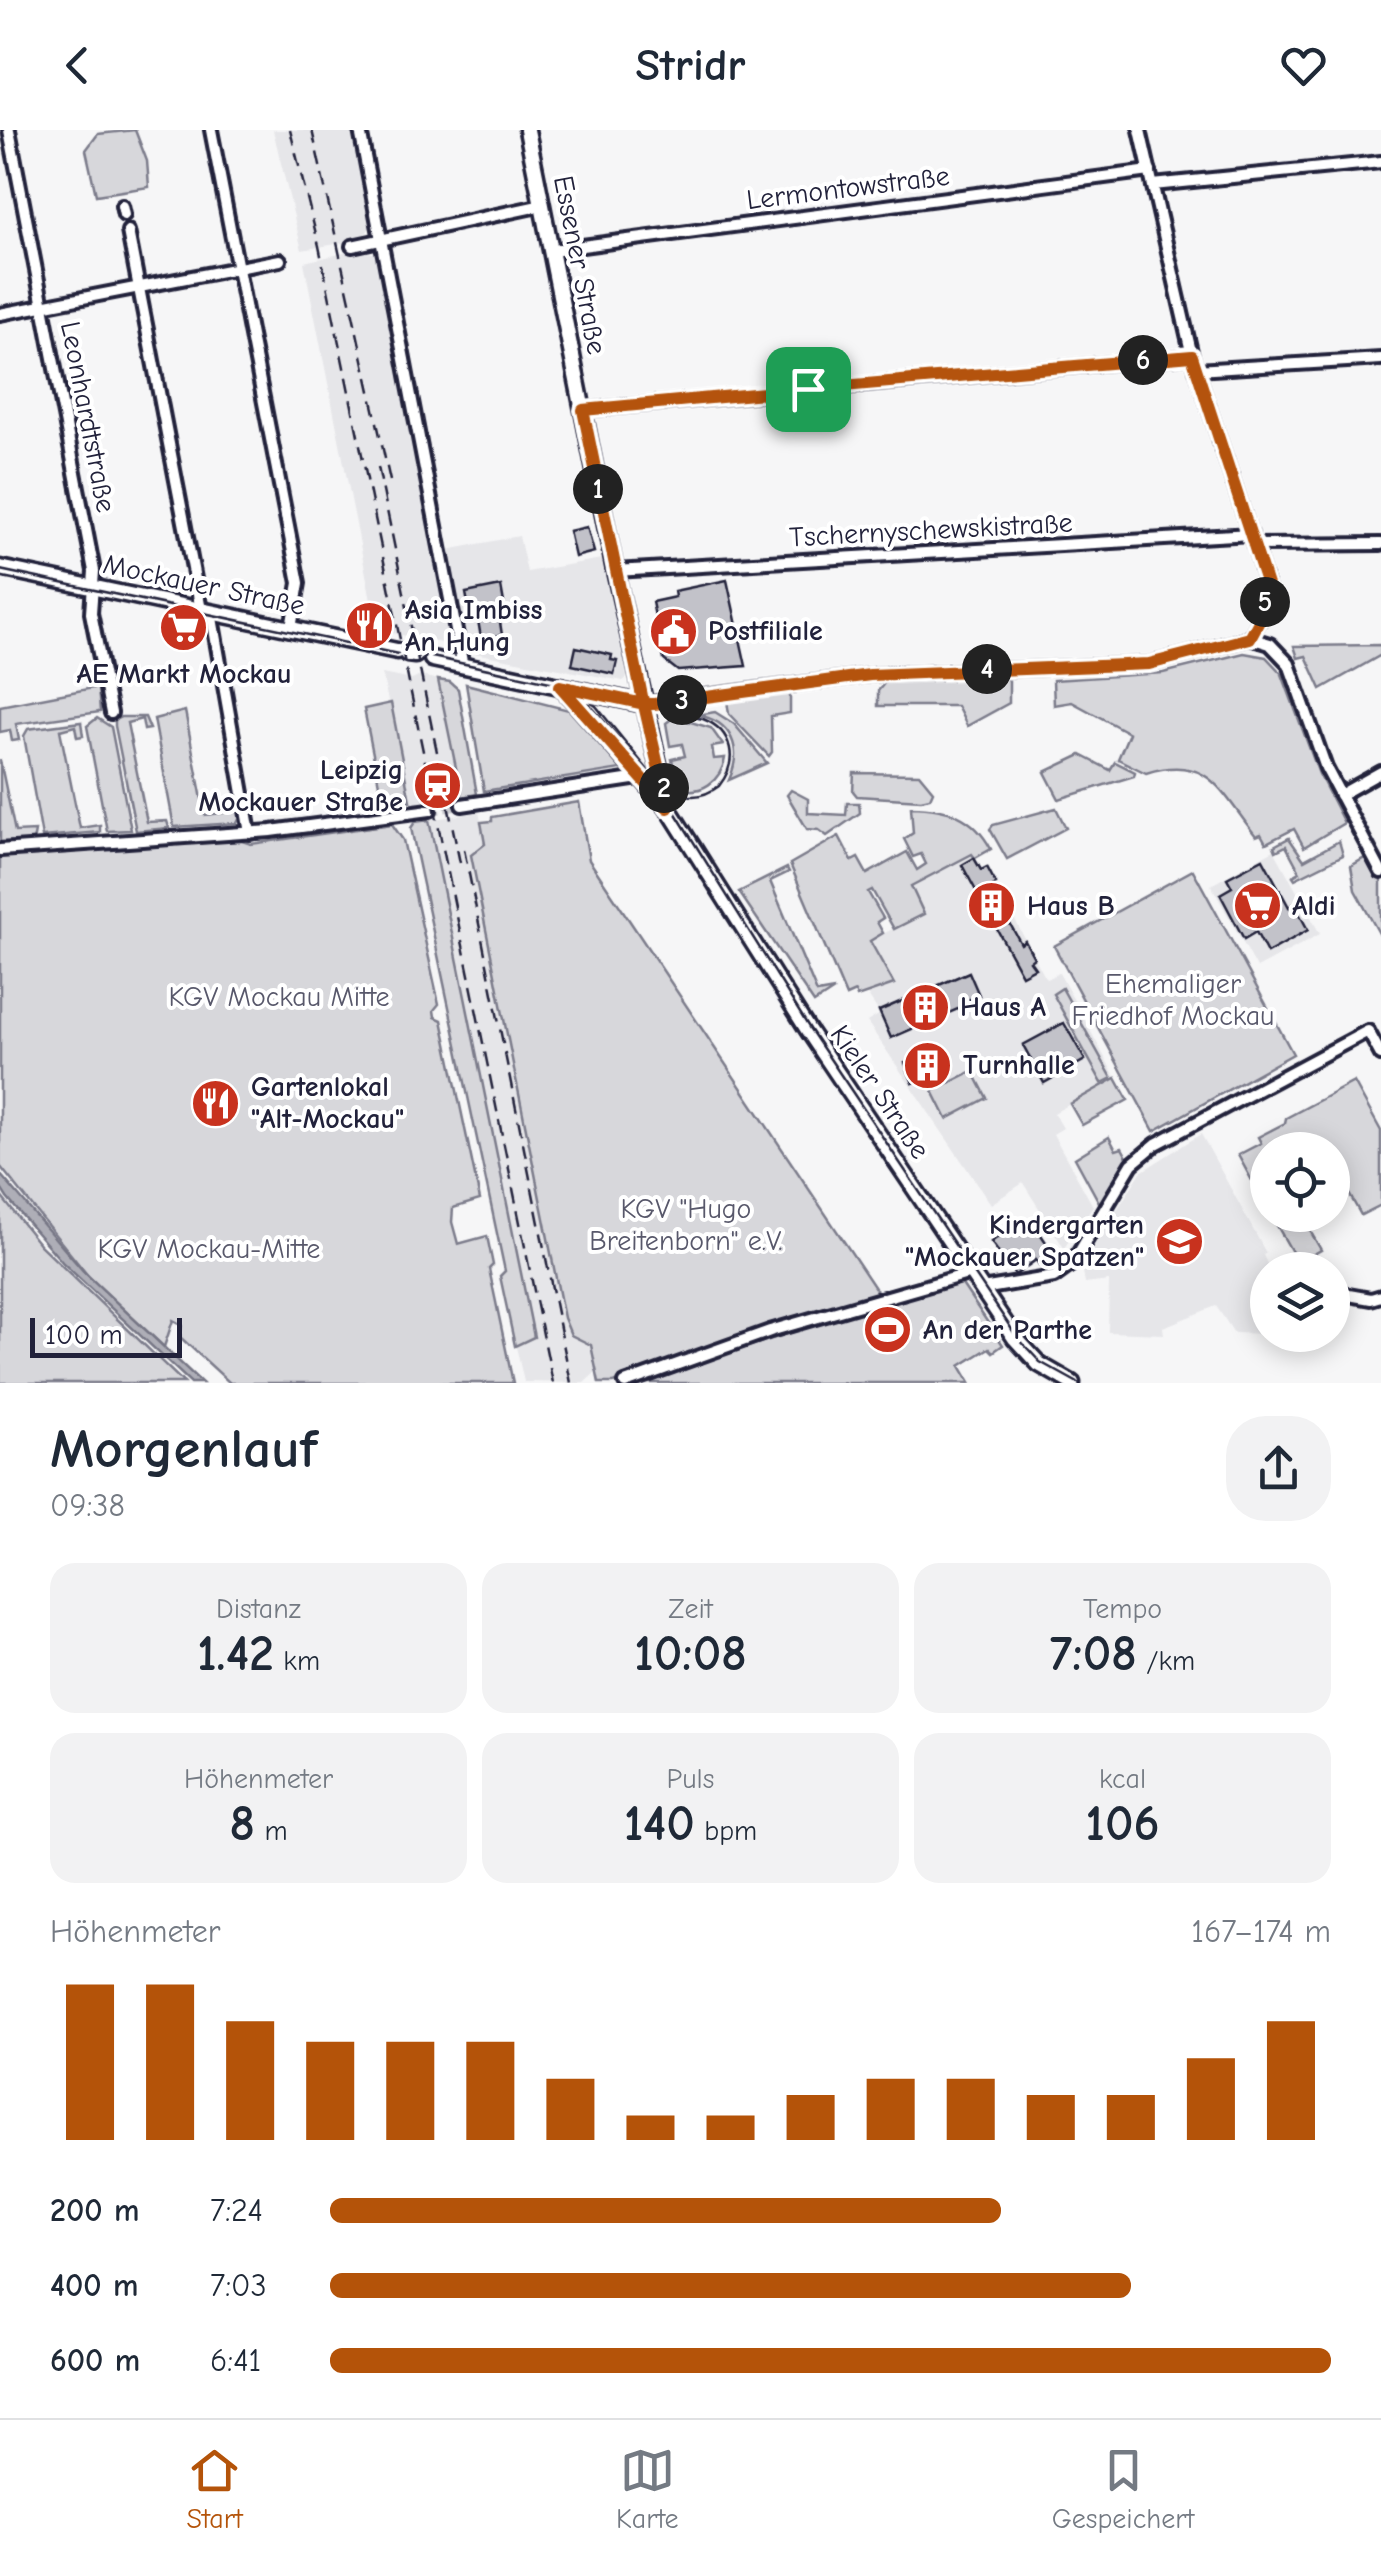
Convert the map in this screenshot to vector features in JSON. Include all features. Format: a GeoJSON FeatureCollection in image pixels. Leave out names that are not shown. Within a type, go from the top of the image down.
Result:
{"type":"FeatureCollection","features":[{"type":"Feature","properties":{"kind":"main road","name":"Essener Straße"},"geometry":{"type":"LineString","coordinates":[[527,130],[644,704]]}},
{"type":"Feature","properties":{"kind":"main road","name":"Mockauer Straße"},"geometry":{"type":"LineString","coordinates":[[0,568],[406,653]]}},
{"type":"Feature","properties":{"kind":"main road"},"geometry":{"type":"LineString","coordinates":[[432,660],[644,704]]}},
{"type":"Feature","properties":{"kind":"main road","name":"Kieler Straße"},"geometry":{"type":"LineString","coordinates":[[564,689],[668,808],[808,1030],[1026,1352],[1072,1383]]}},
{"type":"Feature","properties":{"kind":"main road","name":"Kieler Straße"},"geometry":{"type":"LineString","coordinates":[[644,704],[668,808]]}},
{"type":"Feature","properties":{"kind":"street","name":"Leonhardtstraße"},"geometry":{"type":"LineString","coordinates":[[9,130],[94,571],[90,613],[111,714]]}},
{"type":"Feature","properties":{"kind":"street"},"geometry":{"type":"LineString","coordinates":[[211,130],[298,583],[291,628]]}},
{"type":"Feature","properties":{"kind":"street"},"geometry":{"type":"LineString","coordinates":[[360,130],[463,666]]}},
{"type":"Feature","properties":{"kind":"street"},"geometry":{"type":"LineString","coordinates":[[1140,130],[1192,356],[1268,588],[1263,614],[1250,638]]}},
{"type":"Feature","properties":{"kind":"street"},"geometry":{"type":"LineString","coordinates":[[1153,185],[1381,162]]}},
{"type":"Feature","properties":{"kind":"street","name":"Lermontowstraße"},"geometry":{"type":"LineString","coordinates":[[552,250],[1150,172]]}},
{"type":"Feature","properties":{"kind":"street"},"geometry":{"type":"LineString","coordinates":[[352,246],[543,205]]}},
{"type":"Feature","properties":{"kind":"street"},"geometry":{"type":"LineString","coordinates":[[128,231],[250,832]]}},
{"type":"Feature","properties":{"kind":"street"},"geometry":{"type":"LineString","coordinates":[[0,314],[280,260]]}},
{"type":"Feature","properties":{"kind":"street"},"geometry":{"type":"LineString","coordinates":[[583,410],[1192,356]]}},
{"type":"Feature","properties":{"kind":"street"},"geometry":{"type":"LineString","coordinates":[[1196,370],[1381,359]]}},
{"type":"Feature","properties":{"kind":"street","name":"Tschernyschewskistraße"},"geometry":{"type":"LineString","coordinates":[[614,571],[1252,540],[1381,544]]}},
{"type":"Feature","properties":{"kind":"street"},"geometry":{"type":"LineString","coordinates":[[644,704],[870,675],[1149,664],[1250,638],[1270,644],[1288,664],[1326,768],[1381,872]]}},
{"type":"Feature","properties":{"kind":"street"},"geometry":{"type":"LineString","coordinates":[[1340,795],[1381,772]]}},
{"type":"Feature","properties":{"kind":"street"},"geometry":{"type":"LineString","coordinates":[[462,806],[640,778]]}},
{"type":"Feature","properties":{"kind":"street"},"geometry":{"type":"LineString","coordinates":[[0,850],[250,832],[430,810]]}},
{"type":"Feature","properties":{"kind":"street"},"geometry":{"type":"LineString","coordinates":[[982,1289],[1054,1276],[1072,1264],[1132,1164],[1156,1144],[1368,1031],[1381,1055]]}},
{"type":"Feature","properties":{"kind":"street"},"geometry":{"type":"LineString","coordinates":[[625,1383],[770,1330],[971,1273]]}},
{"type":"Feature","properties":{"kind":"street"},"geometry":{"type":"LineString","coordinates":[[1350,1295],[1371,1299],[1381,1296]]}},
{"type":"Feature","properties":{"kind":"shaded area"},"geometry":{"type":"Polygon","coordinates":[[[273,130],[352,130],[371,226],[366,233],[347,242],[302,250],[273,130]]]}},
{"type":"Feature","properties":{"kind":"shaded area"},"geometry":{"type":"Polygon","coordinates":[[[349,252],[377,253],[453,630],[451,645],[377,630],[304,262],[349,252]]]}},
{"type":"Feature","properties":{"kind":"shaded area"},"geometry":{"type":"Polygon","coordinates":[[[519,536],[527,572],[607,558],[630,676],[623,681],[474,653],[466,641],[447,550],[519,536]]]}},
{"type":"Feature","properties":{"kind":"shaded area"},"geometry":{"type":"Polygon","coordinates":[[[382,674],[412,680],[420,676],[450,682],[458,689],[477,794],[413,804],[410,801],[382,674]]]}},
{"type":"Feature","properties":{"kind":"shaded area"},"geometry":{"type":"Polygon","coordinates":[[[479,812],[596,1372],[584,1383],[524,1382],[500,1276],[505,1271],[411,828],[415,822],[479,812]]]}},
{"type":"Feature","properties":{"kind":"shaded area","name":"Aldi"},"geometry":{"type":"Polygon","coordinates":[[[1274,850],[1320,934],[1257,968],[1211,885],[1274,850]]]}},
{"type":"Feature","properties":{"kind":"shaded area"},"geometry":{"type":"Polygon","coordinates":[[[972,854],[981,869],[987,867],[1046,979],[1059,973],[1116,1078],[1054,1113],[1063,1128],[1053,1134],[1093,1206],[1064,1248],[1023,1183],[991,1204],[867,1022],[880,1014],[867,994],[893,983],[870,940],[924,914],[910,886],[972,854]]]}},
{"type":"Feature","properties":{"kind":"shaded area","name":"Kindergarten \"Mockauer Spatzen\""},"geometry":{"type":"Polygon","coordinates":[[[1201,1134],[1250,1224],[1250,1232],[1255,1232],[1265,1252],[1250,1252],[1250,1334],[1234,1333],[1216,1306],[1163,1327],[1164,1334],[1108,1332],[1109,1281],[1085,1284],[1082,1265],[1141,1172],[1201,1134]]]}},
{"type":"Feature","properties":{"kind":"shaded area"},"geometry":{"type":"Polygon","coordinates":[[[0,1174],[84,1272],[202,1383],[191,1383],[63,1263],[7,1198],[0,1187],[0,1174]]]}},
{"type":"Feature","properties":{"kind":"green space"},"geometry":{"type":"Polygon","coordinates":[[[135,130],[147,161],[149,187],[96,195],[86,150],[98,134],[135,130]]]}},
{"type":"Feature","properties":{"kind":"green space"},"geometry":{"type":"Polygon","coordinates":[[[1381,645],[1381,655],[1321,689],[1306,656],[1298,658],[1294,646],[1381,645]]]}},
{"type":"Feature","properties":{"kind":"green space"},"geometry":{"type":"Polygon","coordinates":[[[1244,653],[1266,657],[1282,674],[1319,774],[1344,823],[1304,847],[1294,829],[1266,843],[1261,834],[1256,836],[1223,792],[1200,773],[1168,768],[1146,773],[1118,759],[1129,733],[1072,702],[1054,705],[1053,680],[1163,673],[1244,653]]]}},
{"type":"Feature","properties":{"kind":"green space"},"geometry":{"type":"Polygon","coordinates":[[[998,673],[1009,680],[1009,703],[967,726],[957,706],[878,706],[878,691],[887,680],[998,673]]]}},
{"type":"Feature","properties":{"kind":"green space"},"geometry":{"type":"Polygon","coordinates":[[[438,680],[450,682],[458,689],[477,794],[462,797],[438,680]]]}},
{"type":"Feature","properties":{"kind":"green space"},"geometry":{"type":"Polygon","coordinates":[[[466,684],[569,710],[621,769],[484,791],[466,684]]]}},
{"type":"Feature","properties":{"kind":"green space"},"geometry":{"type":"Polygon","coordinates":[[[98,687],[100,712],[16,724],[19,740],[12,741],[10,730],[0,732],[0,706],[98,687]]]}},
{"type":"Feature","properties":{"kind":"green space"},"geometry":{"type":"Polygon","coordinates":[[[790,692],[790,713],[771,716],[769,756],[729,714],[727,701],[790,692]]]}},
{"type":"Feature","properties":{"kind":"green space"},"geometry":{"type":"Polygon","coordinates":[[[391,703],[410,801],[383,804],[364,709],[391,703]]]}},
{"type":"Feature","properties":{"kind":"green space"},"geometry":{"type":"Polygon","coordinates":[[[185,711],[205,815],[223,813],[222,807],[239,804],[241,816],[237,823],[174,827],[154,719],[185,711]]]}},
{"type":"Feature","properties":{"kind":"green space"},"geometry":{"type":"Polygon","coordinates":[[[715,712],[734,724],[767,763],[729,780],[735,758],[731,738],[719,723],[697,715],[715,712]]]}},
{"type":"Feature","properties":{"kind":"green space"},"geometry":{"type":"Polygon","coordinates":[[[145,717],[150,729],[144,730],[142,719],[127,723],[147,822],[167,821],[169,828],[136,831],[115,726],[115,720],[145,717]]]}},
{"type":"Feature","properties":{"kind":"green space"},"geometry":{"type":"Polygon","coordinates":[[[674,717],[711,728],[723,745],[712,747],[714,759],[725,758],[709,785],[694,790],[678,788],[672,759],[685,756],[682,744],[670,746],[666,723],[674,717]]]}},
{"type":"Feature","properties":{"kind":"green space"},"geometry":{"type":"Polygon","coordinates":[[[97,718],[111,727],[131,830],[107,831],[87,726],[97,718]]]}},
{"type":"Feature","properties":{"kind":"green space"},"geometry":{"type":"Polygon","coordinates":[[[81,722],[83,736],[77,737],[75,726],[60,730],[80,828],[100,825],[100,832],[42,837],[24,736],[28,729],[81,722]]]}},
{"type":"Feature","properties":{"kind":"green space"},"geometry":{"type":"Polygon","coordinates":[[[1081,755],[1110,770],[1115,762],[1135,772],[1134,776],[1059,799],[1045,772],[1081,755]]]}},
{"type":"Feature","properties":{"kind":"green space"},"geometry":{"type":"Polygon","coordinates":[[[0,760],[15,832],[35,831],[33,842],[0,842],[0,760]]]}},
{"type":"Feature","properties":{"kind":"green space"},"geometry":{"type":"Polygon","coordinates":[[[854,773],[919,774],[933,791],[930,798],[921,800],[857,796],[853,791],[854,773]]]}},
{"type":"Feature","properties":{"kind":"green space"},"geometry":{"type":"Polygon","coordinates":[[[791,790],[808,799],[808,813],[846,815],[847,803],[859,803],[860,813],[827,836],[819,830],[807,829],[787,795],[791,790]]]}},
{"type":"Feature","properties":{"kind":"green space","name":"KGV \"Hugo Breitenborn\" e.V."},"geometry":{"type":"Polygon","coordinates":[[[579,802],[589,860],[879,1294],[768,1326],[614,1383],[599,1383],[591,1345],[571,1335],[564,1318],[471,855],[485,844],[481,822],[579,802]]]}},
{"type":"Feature","properties":{"kind":"green space"},"geometry":{"type":"Polygon","coordinates":[[[911,807],[958,816],[976,828],[991,849],[975,858],[972,854],[911,886],[924,914],[894,929],[872,890],[868,892],[883,918],[877,922],[883,933],[870,941],[894,984],[857,997],[855,992],[846,996],[790,864],[839,836],[852,861],[858,858],[867,874],[907,852],[917,870],[926,864],[921,854],[913,857],[904,839],[913,833],[911,807]]]}},
{"type":"Feature","properties":{"kind":"green space"},"geometry":{"type":"Polygon","coordinates":[[[1056,808],[1066,828],[1007,859],[990,829],[993,825],[1056,808]]]}},
{"type":"Feature","properties":{"kind":"green space"},"geometry":{"type":"Polygon","coordinates":[[[429,820],[534,1337],[515,1346],[500,1276],[505,1271],[411,828],[415,822],[429,820]]]}},
{"type":"Feature","properties":{"kind":"green space"},"geometry":{"type":"Polygon","coordinates":[[[392,824],[403,840],[439,1004],[434,1010],[435,1017],[442,1020],[480,1200],[453,1208],[452,1222],[458,1244],[487,1236],[493,1265],[489,1269],[513,1383],[230,1383],[180,1337],[182,1325],[173,1320],[164,1347],[89,1277],[0,1166],[0,855],[194,841],[251,844],[392,824]]]}},
{"type":"Feature","properties":{"kind":"green space"},"geometry":{"type":"Polygon","coordinates":[[[1289,838],[1304,860],[1339,841],[1343,855],[1295,879],[1293,876],[1300,872],[1286,846],[1276,851],[1274,846],[1289,838]]]}},
{"type":"Feature","properties":{"kind":"green space"},"geometry":{"type":"Polygon","coordinates":[[[1368,856],[1381,881],[1381,937],[1355,890],[1351,866],[1368,856]]]}},
{"type":"Feature","properties":{"kind":"green space"},"geometry":{"type":"Polygon","coordinates":[[[787,868],[789,872],[770,881],[817,993],[834,990],[814,1003],[739,892],[787,868]]]}},
{"type":"Feature","properties":{"kind":"green space","name":"Ehemaliger Friedhof Mockau"},"geometry":{"type":"Polygon","coordinates":[[[1193,870],[1293,1054],[1154,1131],[1054,946],[1193,870]]]}},
{"type":"Feature","properties":{"kind":"green space"},"geometry":{"type":"Polygon","coordinates":[[[1062,988],[1112,1078],[1102,1083],[1053,994],[1062,988]]]}},
{"type":"Feature","properties":{"kind":"green space"},"geometry":{"type":"Polygon","coordinates":[[[973,1071],[987,1098],[947,1119],[933,1091],[973,1071]]]}},
{"type":"Feature","properties":{"kind":"green space"},"geometry":{"type":"Polygon","coordinates":[[[1116,1078],[1128,1100],[1082,1125],[1070,1104],[1116,1078]]]}},
{"type":"Feature","properties":{"kind":"green space"},"geometry":{"type":"Polygon","coordinates":[[[1354,1082],[1381,1131],[1381,1205],[1361,1215],[1350,1195],[1350,1132],[1268,1132],[1285,1123],[1286,1118],[1354,1082]]]}},
{"type":"Feature","properties":{"kind":"green space"},"geometry":{"type":"Polygon","coordinates":[[[1109,1137],[1116,1150],[1122,1148],[1128,1159],[1100,1204],[1075,1158],[1109,1137]]]}},
{"type":"Feature","properties":{"kind":"green space"},"geometry":{"type":"Polygon","coordinates":[[[1250,1149],[1250,1177],[1238,1155],[1250,1149]]]}},
{"type":"Feature","properties":{"kind":"green space"},"geometry":{"type":"Polygon","coordinates":[[[0,1195],[40,1245],[184,1383],[0,1383],[0,1195]]]}},
{"type":"Feature","properties":{"kind":"green space"},"geometry":{"type":"Polygon","coordinates":[[[1281,1232],[1311,1232],[1321,1250],[1317,1252],[1292,1252],[1281,1232]]]}},
{"type":"Feature","properties":{"kind":"green space","name":"An der Parthe"},"geometry":{"type":"Polygon","coordinates":[[[961,1283],[1003,1345],[993,1352],[989,1348],[960,1366],[970,1383],[637,1383],[851,1313],[961,1283]]]}},
{"type":"Feature","properties":{"kind":"building"},"geometry":{"type":"Polygon","coordinates":[[[587,527],[594,552],[575,557],[569,531],[587,527]]]}},
{"type":"Feature","properties":{"kind":"building"},"geometry":{"type":"Polygon","coordinates":[[[727,580],[746,666],[678,671],[664,660],[652,602],[675,597],[674,591],[727,580]]]}},
{"type":"Feature","properties":{"kind":"building"},"geometry":{"type":"Polygon","coordinates":[[[501,586],[506,614],[499,616],[502,635],[481,638],[476,608],[469,609],[466,593],[501,586]]]}},
{"type":"Feature","properties":{"kind":"building"},"geometry":{"type":"Polygon","coordinates":[[[576,647],[612,655],[611,660],[617,661],[614,674],[572,665],[576,647]]]}},
{"type":"Feature","properties":{"kind":"building","name":"Haus B"},"geometry":{"type":"Polygon","coordinates":[[[974,858],[981,870],[987,867],[996,884],[990,887],[1021,944],[1025,941],[1034,958],[1030,961],[1035,968],[1022,975],[962,865],[974,858]]]}},
{"type":"Feature","properties":{"kind":"building","name":"Aldi"},"geometry":{"type":"Polygon","coordinates":[[[1263,859],[1289,907],[1294,904],[1308,930],[1267,953],[1256,932],[1244,939],[1220,894],[1232,887],[1227,878],[1263,859]]]}},
{"type":"Feature","properties":{"kind":"building","name":"Haus A"},"geometry":{"type":"Polygon","coordinates":[[[969,972],[979,995],[970,999],[972,1003],[891,1038],[879,1011],[969,972]]]}},
{"type":"Feature","properties":{"kind":"building"},"geometry":{"type":"Polygon","coordinates":[[[1064,1023],[1085,1060],[1044,1083],[1023,1045],[1064,1023]]]}},
{"type":"Feature","properties":{"kind":"building","name":"Turnhalle"},"geometry":{"type":"Polygon","coordinates":[[[943,1047],[952,1066],[913,1083],[905,1063],[943,1047]]]}},
{"type":"Feature","properties":{"kind":"building","name":"Gartenlokal \"Alt-Mockau\""},"geometry":{"type":"Polygon","coordinates":[[[226,1095],[230,1117],[206,1121],[203,1098],[226,1095]]]}},
{"type":"Feature","properties":{"kind":"building"},"geometry":{"type":"Polygon","coordinates":[[[1034,1224],[1055,1256],[1040,1266],[1036,1260],[1015,1275],[991,1242],[1013,1227],[1019,1235],[1034,1224]]]}},
{"type":"Feature","properties":{"kind":"tunnel"},"geometry":{"type":"LineString","coordinates":[[430,810],[462,805]]}},
{"type":"Feature","properties":{"kind":"tram line"},"geometry":{"type":"LineString","coordinates":[[0,570],[398,654]]}},
{"type":"Feature","properties":{"kind":"tram line"},"geometry":{"type":"LineString","coordinates":[[432,657],[564,685],[596,706],[652,775],[810,1029],[1017,1337],[1040,1362],[1078,1383]]}},
{"type":"Feature","properties":{"kind":"tram line"},"geometry":{"type":"LineString","coordinates":[[581,693],[703,719],[727,739],[731,757],[719,786],[689,796],[660,781]]}},
{"type":"Feature","properties":{"kind":"railway"},"geometry":{"type":"LineString","coordinates":[[290,130],[319,246],[553,1383]]}},
{"type":"Feature","properties":{"kind":"railway"},"geometry":{"type":"LineString","coordinates":[[312,130],[390,481]]}},
{"type":"Feature","properties":{"kind":"railway"},"geometry":{"type":"LineString","coordinates":[[378,467],[460,863]]}},
{"type":"Feature","properties":{"kind":"railway"},"geometry":{"type":"LineString","coordinates":[[464,849],[571,1383]]}},
{"type":"Feature","properties":{"kind":"place","name":"Asia Imbiss An Hung"},"geometry":{"type":"Point","coordinates":[370,626]}},
{"type":"Feature","properties":{"kind":"place","name":"AE Markt Mockau"},"geometry":{"type":"Point","coordinates":[184,627]}},
{"type":"Feature","properties":{"kind":"place","name":"Postfiliale"},"geometry":{"type":"Point","coordinates":[673,631]}},
{"type":"Feature","properties":{"kind":"place","name":"Leipzig Mockauer Straße"},"geometry":{"type":"Point","coordinates":[438,786]}},
{"type":"Feature","properties":{"kind":"place","name":"Haus B"},"geometry":{"type":"Point","coordinates":[992,906]}},
{"type":"Feature","properties":{"kind":"place","name":"Aldi"},"geometry":{"type":"Point","coordinates":[1257,906]}},
{"type":"Feature","properties":{"kind":"place","name":"Haus A"},"geometry":{"type":"Point","coordinates":[925,1007]}},
{"type":"Feature","properties":{"kind":"place","name":"Turnhalle"},"geometry":{"type":"Point","coordinates":[928,1065]}},
{"type":"Feature","properties":{"kind":"place","name":"Gartenlokal \"Alt-Mockau\""},"geometry":{"type":"Point","coordinates":[216,1103]}},
{"type":"Feature","properties":{"kind":"place","name":"Kindergarten \"Mockauer Spatzen\""},"geometry":{"type":"Point","coordinates":[1179,1241]}},
{"type":"Feature","properties":{"kind":"place","name":"An der Parthe"},"geometry":{"type":"Point","coordinates":[888,1330]}},
{"type":"Feature","properties":{"kind":"route"},"geometry":{"type":"LineString","coordinates":[[808,389],[583,410],[614,571],[643,701],[644,704],[668,808],[560,686],[644,704],[654,704],[870,675],[1149,664],[1250,638],[1263,614],[1268,588],[1192,356],[808,389]]}},
{"type":"Feature","properties":{"kind":"park label","name":"KGV Mockau Mitte"},"geometry":{"type":"Point","coordinates":[279,997]}},
{"type":"Feature","properties":{"kind":"park label","name":"KGV Mockau-Mitte"},"geometry":{"type":"Point","coordinates":[209,1249]}}]}
